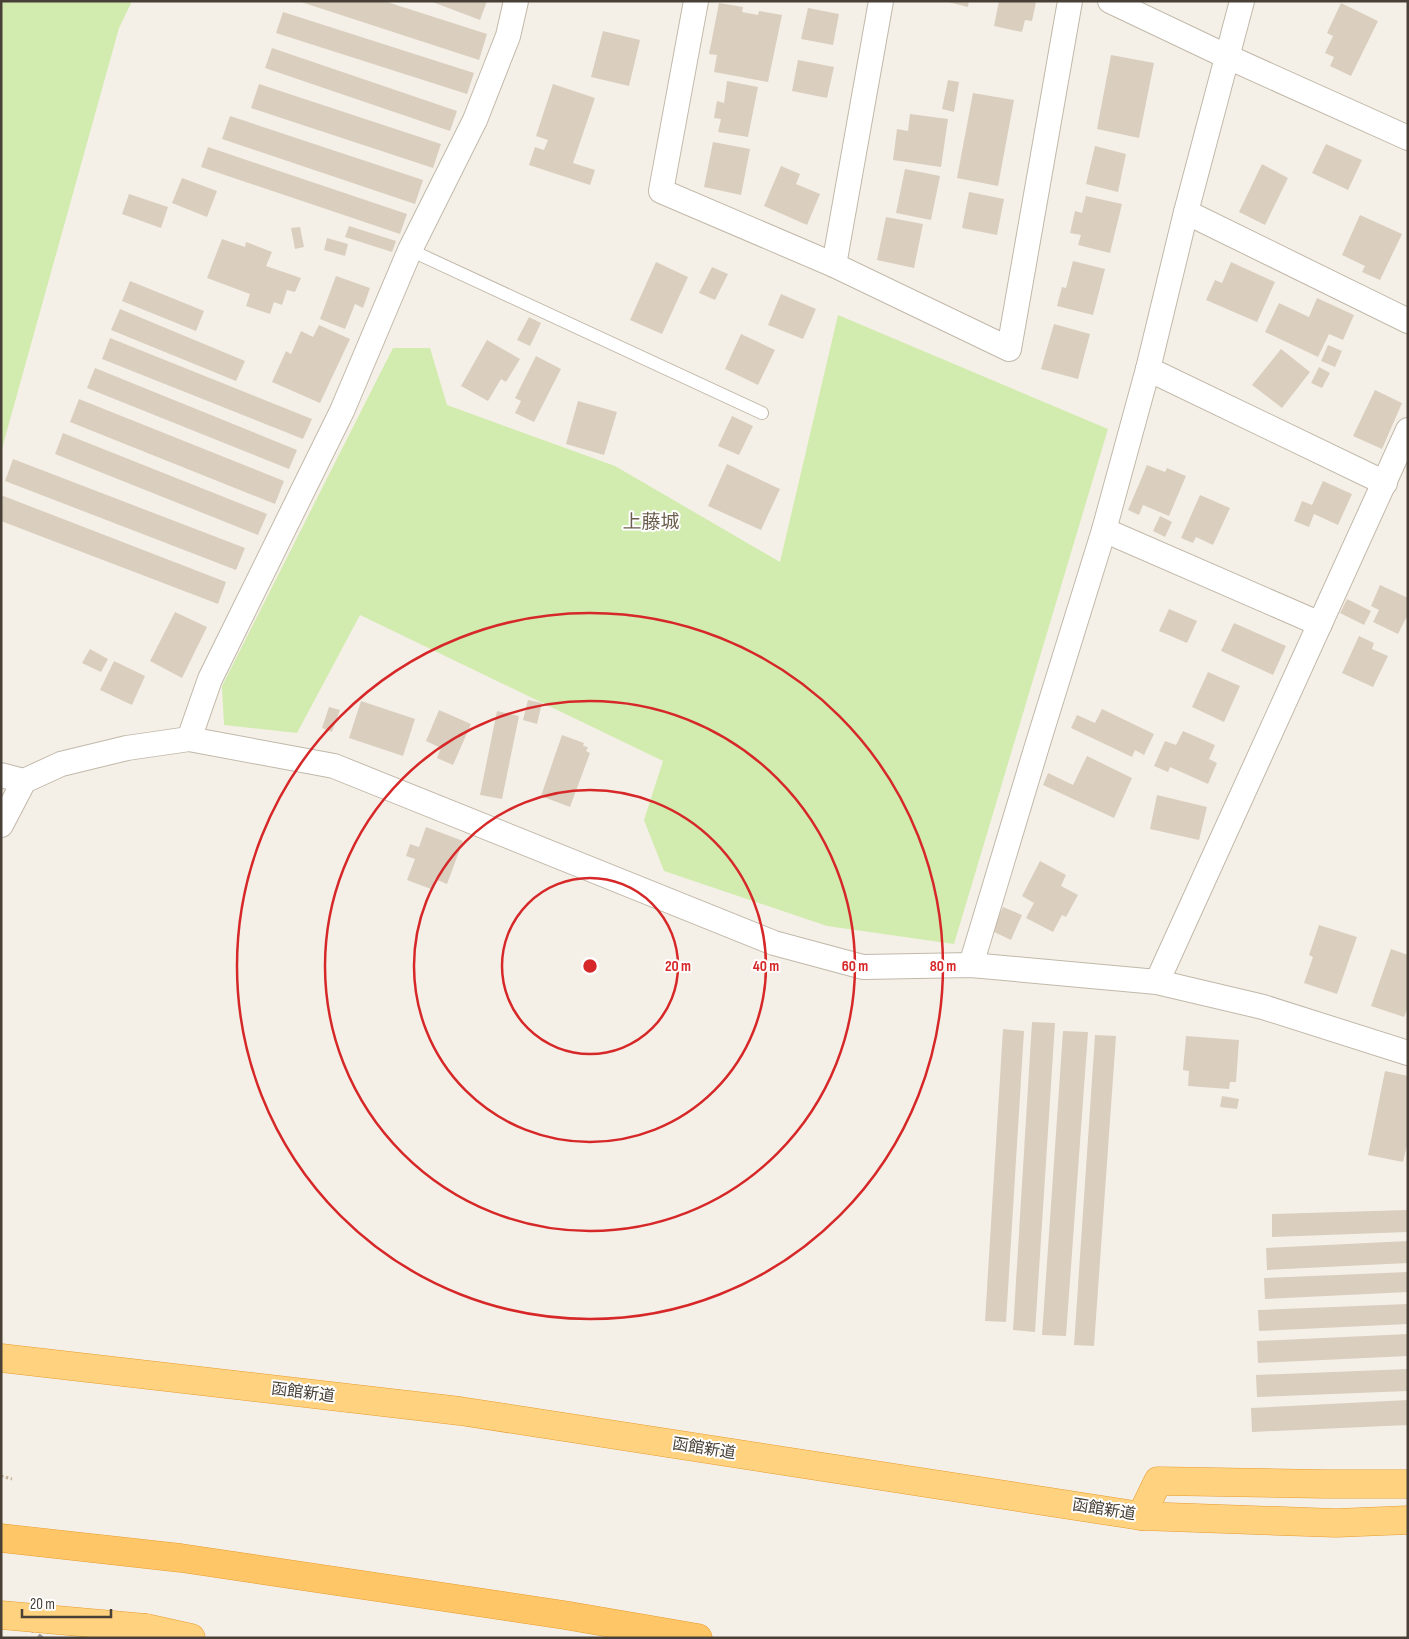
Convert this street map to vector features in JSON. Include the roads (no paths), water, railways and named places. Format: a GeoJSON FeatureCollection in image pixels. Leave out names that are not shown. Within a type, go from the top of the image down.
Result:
{"type":"FeatureCollection","features":[{"type":"Feature","properties":{"kind":"highway","name":"函館新道"},"geometry":{"type":"LineString","coordinates":[[1,1358],[460,1411],[1141,1516],[1336,1523],[1408,1520]]}},
{"type":"Feature","properties":{"kind":"highway"},"geometry":{"type":"LineString","coordinates":[[1141,1516],[1158,1481],[1408,1484]]}},
{"type":"Feature","properties":{"kind":"highway"},"geometry":{"type":"LineString","coordinates":[[1,1538],[181,1558],[564,1615],[698,1638]]}},
{"type":"Feature","properties":{"kind":"highway"},"geometry":{"type":"LineString","coordinates":[[181,1558],[585,1638]]}},
{"type":"Feature","properties":{"kind":"highway"},"geometry":{"type":"LineString","coordinates":[[1,1615],[146,1628],[191,1638]]}},
{"type":"Feature","properties":{"kind":"street"},"geometry":{"type":"LineString","coordinates":[[189,739],[210,679],[342,411],[410,250],[474,120],[508,36],[516,1]]}},
{"type":"Feature","properties":{"kind":"street"},"geometry":{"type":"LineString","coordinates":[[696,1],[661,191],[834,265],[1009,349],[1070,1]]}},
{"type":"Feature","properties":{"kind":"street"},"geometry":{"type":"LineString","coordinates":[[834,265],[881,1]]}},
{"type":"Feature","properties":{"kind":"street"},"geometry":{"type":"LineString","coordinates":[[1110,1],[1228,57],[1408,138]]}},
{"type":"Feature","properties":{"kind":"street"},"geometry":{"type":"LineString","coordinates":[[971,965],[1104,530],[1148,369],[1186,212],[1242,1]]}},
{"type":"Feature","properties":{"kind":"street"},"geometry":{"type":"LineString","coordinates":[[1186,212],[1408,321]]}},
{"type":"Feature","properties":{"kind":"street"},"geometry":{"type":"LineString","coordinates":[[1148,369],[1385,483]]}},
{"type":"Feature","properties":{"kind":"street"},"geometry":{"type":"LineString","coordinates":[[1157,982],[1408,430]]}},
{"type":"Feature","properties":{"kind":"street"},"geometry":{"type":"LineString","coordinates":[[1104,530],[1320,624]]}},
{"type":"Feature","properties":{"kind":"street"},"geometry":{"type":"LineString","coordinates":[[1,825],[12,778],[127,748],[189,739],[334,766],[774,943],[863,967],[971,965],[1157,982],[1263,1007],[1408,1053]]}},
{"type":"Feature","properties":{"kind":"lane"},"geometry":{"type":"LineString","coordinates":[[410,250],[762,413]]}},
{"type":"Feature","properties":{"kind":"railway"},"geometry":{"type":"LineString","coordinates":[[1,1605],[42,1638]]}},
{"type":"Feature","properties":{"kind":"district","name":"上藤城"},"geometry":{"type":"Point","coordinates":[651,522]}}]}
